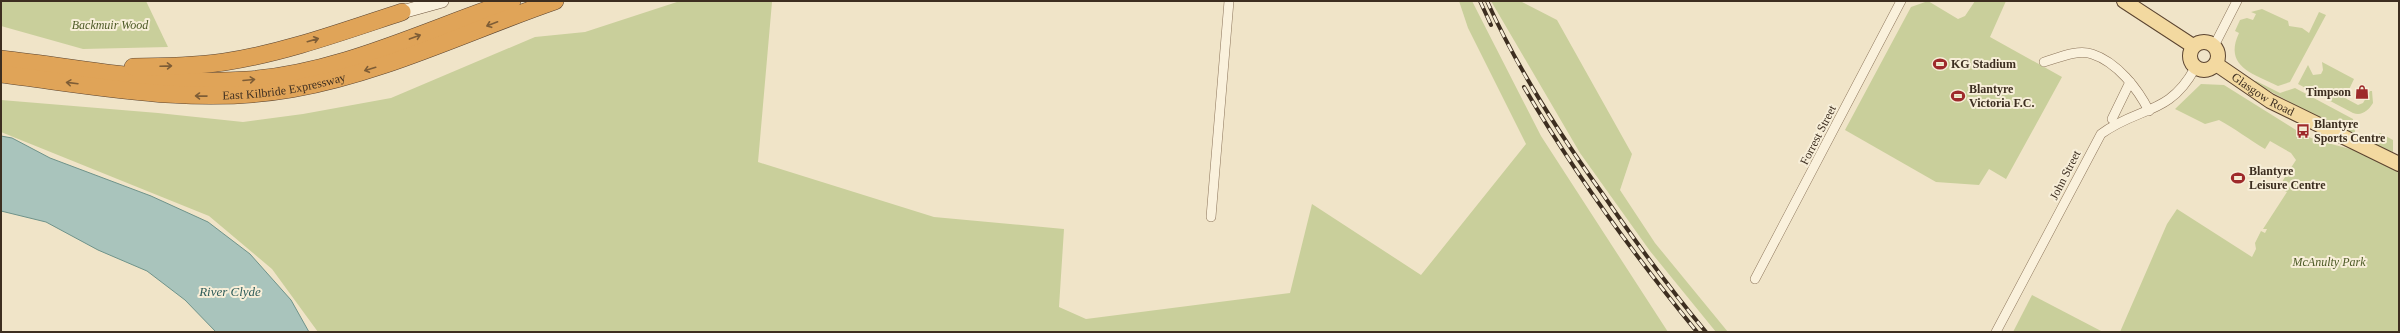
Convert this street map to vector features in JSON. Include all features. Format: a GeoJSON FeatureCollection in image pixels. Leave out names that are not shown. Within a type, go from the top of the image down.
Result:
{"type":"FeatureCollection","features":[{"type":"Feature","properties":{"kind":"highway","name":"East Kilbride Expressway"},"geometry":{"type":"LineString","coordinates":[[1,59],[164,80],[230,81],[268,78],[319,68],[365,55],[512,1]]}},
{"type":"Feature","properties":{"kind":"highway","name":"East Kilbride Expressway"},"geometry":{"type":"LineString","coordinates":[[1,74],[187,96],[246,94],[292,89],[377,66],[555,1]]}},
{"type":"Feature","properties":{"kind":"highway"},"geometry":{"type":"LineString","coordinates":[[43,65],[158,67],[225,62],[275,51],[402,12]]}},
{"type":"Feature","properties":{"kind":"main road"},"geometry":{"type":"LineString","coordinates":[[402,12],[442,1]]}},
{"type":"Feature","properties":{"kind":"main road"},"geometry":{"type":"LineString","coordinates":[[2129,2],[2192,46]]}},
{"type":"Feature","properties":{"kind":"main road"},"geometry":{"type":"LineString","coordinates":[[2202,42],[2214,46],[2218,57],[2216,64],[2206,70],[2196,68],[2189,59],[2192,46],[2202,42]]}},
{"type":"Feature","properties":{"kind":"main road","name":"Glasgow Road"},"geometry":{"type":"LineString","coordinates":[[2216,64],[2270,101],[2399,164]]}},
{"type":"Feature","properties":{"kind":"street"},"geometry":{"type":"LineString","coordinates":[[1211,217],[1229,1]]}},
{"type":"Feature","properties":{"kind":"street","name":"Forrest Street"},"geometry":{"type":"LineString","coordinates":[[1755,279],[1901,1]]}},
{"type":"Feature","properties":{"kind":"street"},"geometry":{"type":"LineString","coordinates":[[2214,46],[2237,1]]}},
{"type":"Feature","properties":{"kind":"street"},"geometry":{"type":"LineString","coordinates":[[2044,62],[2073,54],[2091,54],[2106,61],[2130,82],[2137,89],[2149,111]]}},
{"type":"Feature","properties":{"kind":"street","name":"John Street"},"geometry":{"type":"LineString","coordinates":[[1996,332],[2101,134],[2113,125],[2149,111],[2177,95],[2196,68]]}},
{"type":"Feature","properties":{"kind":"street"},"geometry":{"type":"LineString","coordinates":[[2112,119],[2130,82]]}},
{"type":"Feature","properties":{"kind":"green space","name":"Backmuir Wood"},"geometry":{"type":"Polygon","coordinates":[[[1,1],[146,1],[168,47],[83,49],[1,26],[1,1]]]}},
{"type":"Feature","properties":{"kind":"green space"},"geometry":{"type":"Polygon","coordinates":[[[680,1],[772,2],[758,162],[934,217],[1064,229],[1059,307],[1086,319],[1290,293],[1312,204],[1421,275],[1526,144],[1468,28],[1459,1],[1472,1],[1541,136],[1668,332],[318,332],[272,269],[209,216],[1,132],[1,100],[158,113],[243,122],[303,114],[391,98],[535,37],[585,32],[680,1]]]}},
{"type":"Feature","properties":{"kind":"green space"},"geometry":{"type":"Polygon","coordinates":[[[1491,1],[1520,1],[1557,20],[1632,154],[1620,190],[1655,243],[1728,332],[1716,332],[1650,251],[1580,153],[1491,1]]]}},
{"type":"Feature","properties":{"kind":"green space","name":"KG Stadium"},"geometry":{"type":"Polygon","coordinates":[[[1928,1],[1958,19],[1965,16],[1975,1],[2006,1],[1990,37],[2062,77],[2006,179],[1989,169],[1979,185],[1936,182],[1845,130],[1911,7],[1928,1]]]}},
{"type":"Feature","properties":{"kind":"green space"},"geometry":{"type":"Polygon","coordinates":[[[2262,9],[2288,21],[2289,26],[2302,28],[2309,33],[2319,12],[2326,15],[2290,82],[2278,86],[2244,68],[2238,62],[2235,54],[2235,45],[2239,33],[2235,31],[2240,20],[2247,18],[2253,20],[2256,14],[2251,12],[2262,9]]]}},
{"type":"Feature","properties":{"kind":"green space"},"geometry":{"type":"Polygon","coordinates":[[[2322,62],[2354,79],[2345,98],[2358,105],[2363,103],[2370,91],[2372,91],[2373,103],[2369,108],[2359,114],[2353,113],[2298,84],[2308,65],[2313,75],[2321,74],[2323,70],[2322,62]]]}},
{"type":"Feature","properties":{"kind":"green space"},"geometry":{"type":"Polygon","coordinates":[[[2256,81],[2280,93],[2295,88],[2353,119],[2356,138],[2253,82],[2256,81]]]}},
{"type":"Feature","properties":{"kind":"green space","name":"McAnulty Park"},"geometry":{"type":"Polygon","coordinates":[[[2201,84],[2224,85],[2304,135],[2316,140],[2358,151],[2399,170],[2399,332],[2120,332],[2167,224],[2177,209],[2252,257],[2256,249],[2255,243],[2261,231],[2265,233],[2267,229],[2263,229],[2287,192],[2278,188],[2296,160],[2291,153],[2270,141],[2265,149],[2219,120],[2205,124],[2175,109],[2201,84]]]}},
{"type":"Feature","properties":{"kind":"green space"},"geometry":{"type":"Polygon","coordinates":[[[2380,133],[2393,140],[2393,152],[2370,145],[2364,139],[2375,138],[2380,133]]]}},
{"type":"Feature","properties":{"kind":"green space"},"geometry":{"type":"Polygon","coordinates":[[[2032,295],[2103,332],[2013,332],[2032,295]]]}},
{"type":"Feature","properties":{"kind":"water","name":"River Clyde"},"geometry":{"type":"Polygon","coordinates":[[[1,136],[12,138],[50,158],[151,196],[208,222],[250,254],[291,300],[309,332],[216,332],[185,300],[147,271],[98,250],[46,222],[1,211],[1,136]]]}},
{"type":"Feature","properties":{"kind":"railway"},"geometry":{"type":"LineString","coordinates":[[1480,1],[1491,25]]}},
{"type":"Feature","properties":{"kind":"railway"},"geometry":{"type":"LineString","coordinates":[[1487,1],[1525,76],[1554,124],[1652,264],[1706,332]]}},
{"type":"Feature","properties":{"kind":"railway"},"geometry":{"type":"LineString","coordinates":[[1524,87],[1563,151],[1584,182],[1650,273],[1697,332]]}},
{"type":"Feature","properties":{"kind":"place","name":"KG Stadium"},"geometry":{"type":"Point","coordinates":[1940,64]}},
{"type":"Feature","properties":{"kind":"place","name":"Timpson"},"geometry":{"type":"Point","coordinates":[2362,92]}},
{"type":"Feature","properties":{"kind":"place","name":"Blantyre Victoria F.C."},"geometry":{"type":"Point","coordinates":[1958,96]}},
{"type":"Feature","properties":{"kind":"place","name":"Blantyre Sports Centre"},"geometry":{"type":"Point","coordinates":[2303,131]}},
{"type":"Feature","properties":{"kind":"place","name":"Blantyre Leisure Centre"},"geometry":{"type":"Point","coordinates":[2238,178]}}]}
